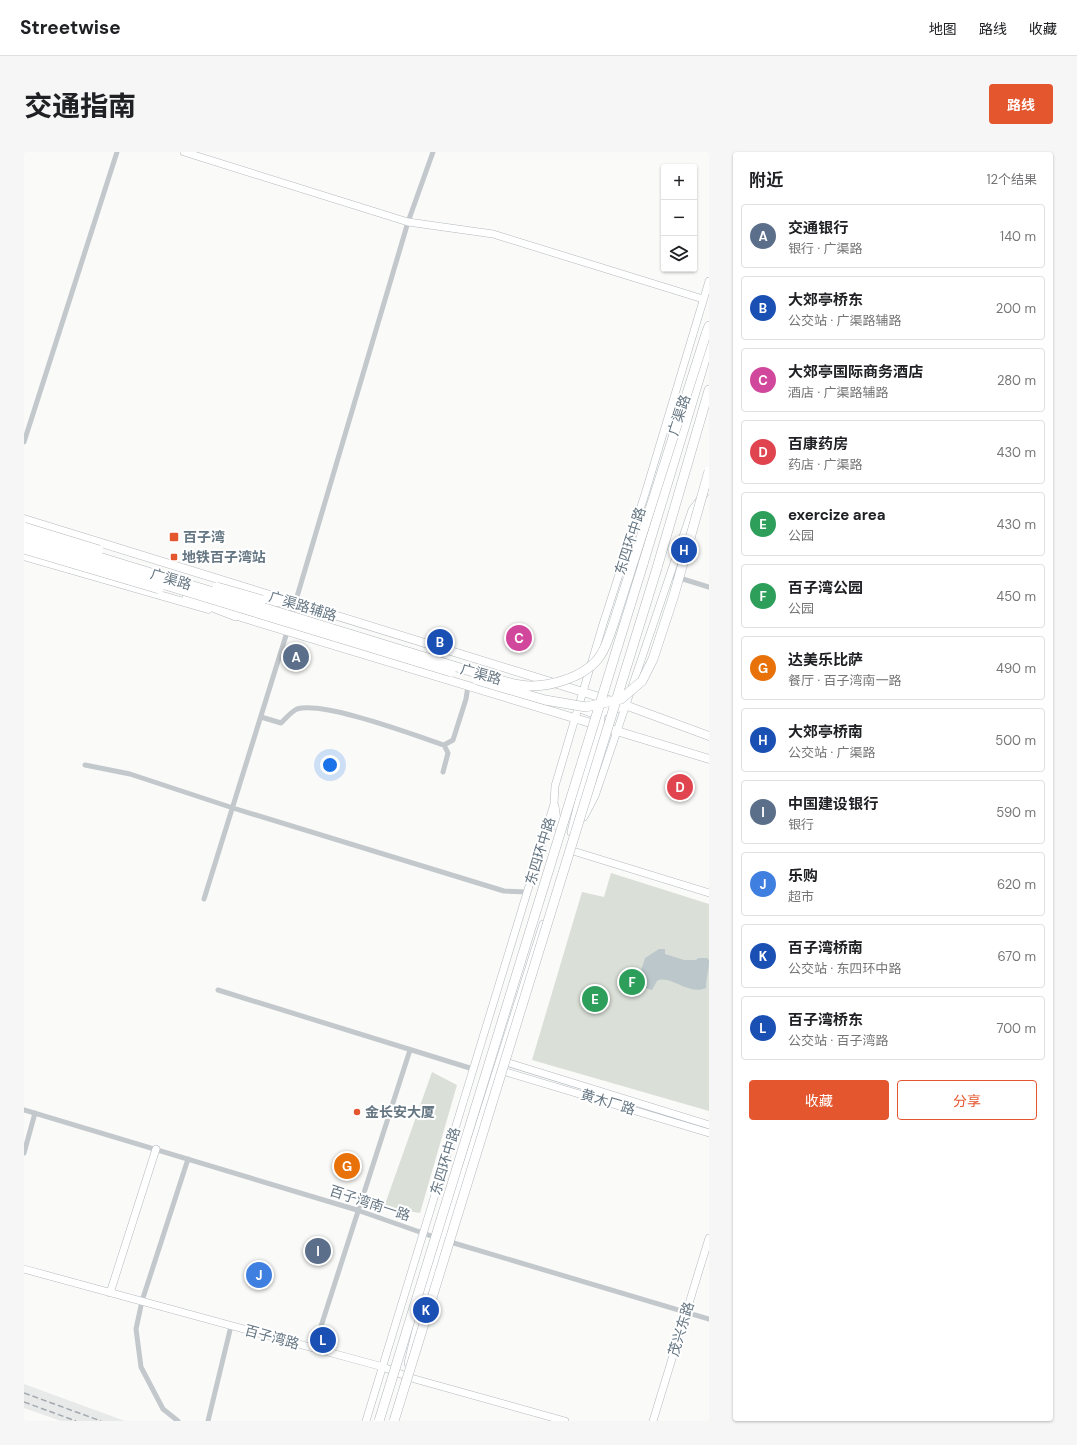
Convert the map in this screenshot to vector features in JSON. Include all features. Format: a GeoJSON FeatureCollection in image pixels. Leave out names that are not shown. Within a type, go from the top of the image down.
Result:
{"type":"FeatureCollection","features":[{"type":"Feature","properties":{"kind":"highway","name":"广渠路"},"geometry":{"type":"LineString","coordinates":[[24,534],[506,681],[521,685],[537,686],[565,681],[581,673],[600,656],[616,620],[707,330]]}},
{"type":"Feature","properties":{"kind":"highway","name":"东四环中路"},"geometry":{"type":"LineString","coordinates":[[378,1421],[709,346]]}},
{"type":"Feature","properties":{"kind":"highway","name":"东四环中路"},"geometry":{"type":"LineString","coordinates":[[394,1421],[657,568],[709,390]]}},
{"type":"Feature","properties":{"kind":"highway","name":"广渠路"},"geometry":{"type":"LineString","coordinates":[[24,542],[545,700],[586,707],[621,700],[642,682],[653,659],[674,596],[709,471]]}},
{"type":"Feature","properties":{"kind":"highway"},"geometry":{"type":"LineString","coordinates":[[24,527],[262,600],[296,604]]}},
{"type":"Feature","properties":{"kind":"highway"},"geometry":{"type":"LineString","coordinates":[[24,549],[187,598],[236,616]]}},
{"type":"Feature","properties":{"kind":"main road"},"geometry":{"type":"LineString","coordinates":[[184,152],[408,222],[493,234],[703,299]]}},
{"type":"Feature","properties":{"kind":"main road","name":"东四环中路"},"geometry":{"type":"LineString","coordinates":[[366,1421],[528,892],[554,804],[555,786],[578,707],[709,281]]}},
{"type":"Feature","properties":{"kind":"main road","name":"东四环中路"},"geometry":{"type":"LineString","coordinates":[[390,1421],[408,1377],[453,1243],[585,813],[596,796],[616,731],[692,510],[709,488]]}},
{"type":"Feature","properties":{"kind":"main road","name":"广渠路辅路"},"geometry":{"type":"LineString","coordinates":[[24,519],[583,693]]}},
{"type":"Feature","properties":{"kind":"main road","name":"广渠路"},"geometry":{"type":"LineString","coordinates":[[24,556],[185,603],[287,630],[709,759]]}},
{"type":"Feature","properties":{"kind":"main road"},"geometry":{"type":"LineString","coordinates":[[468,686],[475,680],[486,681],[598,713],[625,705]]}},
{"type":"Feature","properties":{"kind":"main road"},"geometry":{"type":"LineString","coordinates":[[583,693],[625,705],[709,736]]}},
{"type":"Feature","properties":{"kind":"main road"},"geometry":{"type":"LineString","coordinates":[[509,698],[521,695],[539,696]]}},
{"type":"Feature","properties":{"kind":"main road","name":"东四环中路"},"geometry":{"type":"LineString","coordinates":[[378,1421],[391,1370],[590,723],[598,713],[604,698]]}},
{"type":"Feature","properties":{"kind":"main road","name":"东四环中路"},"geometry":{"type":"LineString","coordinates":[[398,1421],[421,1308],[444,1240],[572,830],[584,778],[600,726],[598,713]]}},
{"type":"Feature","properties":{"kind":"main road"},"geometry":{"type":"LineString","coordinates":[[574,775],[584,778]]}},
{"type":"Feature","properties":{"kind":"main road"},"geometry":{"type":"LineString","coordinates":[[554,804],[558,827]]}},
{"type":"Feature","properties":{"kind":"main road"},"geometry":{"type":"LineString","coordinates":[[572,830],[585,813]]}},
{"type":"Feature","properties":{"kind":"main road"},"geometry":{"type":"LineString","coordinates":[[573,851],[709,893]]}},
{"type":"Feature","properties":{"kind":"main road"},"geometry":{"type":"LineString","coordinates":[[509,1063],[709,1125]]}},
{"type":"Feature","properties":{"kind":"main road","name":"黄木厂路"},"geometry":{"type":"LineString","coordinates":[[506,1072],[709,1132]]}},
{"type":"Feature","properties":{"kind":"main road"},"geometry":{"type":"LineString","coordinates":[[110,1293],[156,1149]]}},
{"type":"Feature","properties":{"kind":"main road","name":"茂兴东路"},"geometry":{"type":"LineString","coordinates":[[653,1421],[709,1238]]}},
{"type":"Feature","properties":{"kind":"main road","name":"百子湾路"},"geometry":{"type":"LineString","coordinates":[[24,1270],[383,1367],[408,1377],[565,1421]]}},
{"type":"Feature","properties":{"kind":"street"},"geometry":{"type":"LineString","coordinates":[[24,442],[117,152]]}},
{"type":"Feature","properties":{"kind":"street"},"geometry":{"type":"LineString","coordinates":[[204,899],[296,604],[408,222],[433,152]]}},
{"type":"Feature","properties":{"kind":"street"},"geometry":{"type":"LineString","coordinates":[[46,562],[42,550],[45,537],[58,529]]}},
{"type":"Feature","properties":{"kind":"street"},"geometry":{"type":"LineString","coordinates":[[670,575],[709,587]]}},
{"type":"Feature","properties":{"kind":"street"},"geometry":{"type":"LineString","coordinates":[[444,745],[452,740],[466,699],[468,686]]}},
{"type":"Feature","properties":{"kind":"street"},"geometry":{"type":"LineString","coordinates":[[260,717],[281,723],[297,709],[320,708],[357,717],[444,745],[448,753],[443,772]]}},
{"type":"Feature","properties":{"kind":"street"},"geometry":{"type":"LineString","coordinates":[[85,765],[130,774],[232,808],[504,891],[528,892]]}},
{"type":"Feature","properties":{"kind":"street"},"geometry":{"type":"LineString","coordinates":[[218,990],[474,1069]]}},
{"type":"Feature","properties":{"kind":"street"},"geometry":{"type":"LineString","coordinates":[[314,1348],[357,1210],[410,1050]]}},
{"type":"Feature","properties":{"kind":"street","name":"百子湾南一路"},"geometry":{"type":"LineString","coordinates":[[24,1110],[357,1210],[432,1237],[709,1319]]}},
{"type":"Feature","properties":{"kind":"street"},"geometry":{"type":"LineString","coordinates":[[24,1153],[35,1113]]}},
{"type":"Feature","properties":{"kind":"street"},"geometry":{"type":"LineString","coordinates":[[178,1421],[163,1409],[141,1367],[136,1329],[142,1301],[188,1159]]}},
{"type":"Feature","properties":{"kind":"street"},"geometry":{"type":"LineString","coordinates":[[208,1421],[232,1326]]}},
{"type":"Feature","properties":{"kind":"shaded area"},"geometry":{"type":"Polygon","coordinates":[[[611,873],[709,904],[709,1111],[532,1060],[582,892],[604,897],[611,873]]]}},
{"type":"Feature","properties":{"kind":"shaded area"},"geometry":{"type":"Polygon","coordinates":[[[659,949],[665,949],[665,954],[684,960],[707,958],[709,960],[706,988],[699,990],[693,989],[668,980],[657,981],[652,990],[641,987],[641,971],[645,958],[659,949]]]}},
{"type":"Feature","properties":{"kind":"shaded area"},"geometry":{"type":"Polygon","coordinates":[[[432,1072],[457,1085],[420,1213],[384,1207],[432,1072]]]}},
{"type":"Feature","properties":{"kind":"shaded area"},"geometry":{"type":"Polygon","coordinates":[[[24,1384],[125,1421],[61,1421],[24,1408],[24,1384]]]}},
{"type":"Feature","properties":{"kind":"railway"},"geometry":{"type":"LineString","coordinates":[[24,1393],[101,1421]]}},
{"type":"Feature","properties":{"kind":"railway"},"geometry":{"type":"LineString","coordinates":[[24,1402],[76,1421]]}},
{"type":"Feature","properties":{"kind":"place","name":"百子湾"},"geometry":{"type":"Point","coordinates":[174,537]}},
{"type":"Feature","properties":{"kind":"place","name":"大郊亭桥南"},"geometry":{"type":"Point","coordinates":[684,550]}},
{"type":"Feature","properties":{"kind":"place","name":"地铁百子湾站"},"geometry":{"type":"Point","coordinates":[174,557]}},
{"type":"Feature","properties":{"kind":"place","name":"大郊亭国际商务酒店"},"geometry":{"type":"Point","coordinates":[519,638]}},
{"type":"Feature","properties":{"kind":"place","name":"大郊亭桥东"},"geometry":{"type":"Point","coordinates":[440,642]}},
{"type":"Feature","properties":{"kind":"place","name":"交通银行"},"geometry":{"type":"Point","coordinates":[296,657]}},
{"type":"Feature","properties":{"kind":"place","name":"百康药房"},"geometry":{"type":"Point","coordinates":[680,787]}},
{"type":"Feature","properties":{"kind":"place","name":"百子湾公园"},"geometry":{"type":"Point","coordinates":[632,982]}},
{"type":"Feature","properties":{"kind":"place","name":"exercize area"},"geometry":{"type":"Point","coordinates":[595,999]}},
{"type":"Feature","properties":{"kind":"place","name":"金长安大厦"},"geometry":{"type":"Point","coordinates":[357,1112]}},
{"type":"Feature","properties":{"kind":"place","name":"达美乐比萨"},"geometry":{"type":"Point","coordinates":[347,1166]}},
{"type":"Feature","properties":{"kind":"place","name":"中国建设银行"},"geometry":{"type":"Point","coordinates":[318,1251]}},
{"type":"Feature","properties":{"kind":"place","name":"乐购"},"geometry":{"type":"Point","coordinates":[259,1275]}},
{"type":"Feature","properties":{"kind":"place","name":"百子湾桥南"},"geometry":{"type":"Point","coordinates":[426,1310]}},
{"type":"Feature","properties":{"kind":"place","name":"百子湾桥东"},"geometry":{"type":"Point","coordinates":[323,1340]}}]}
